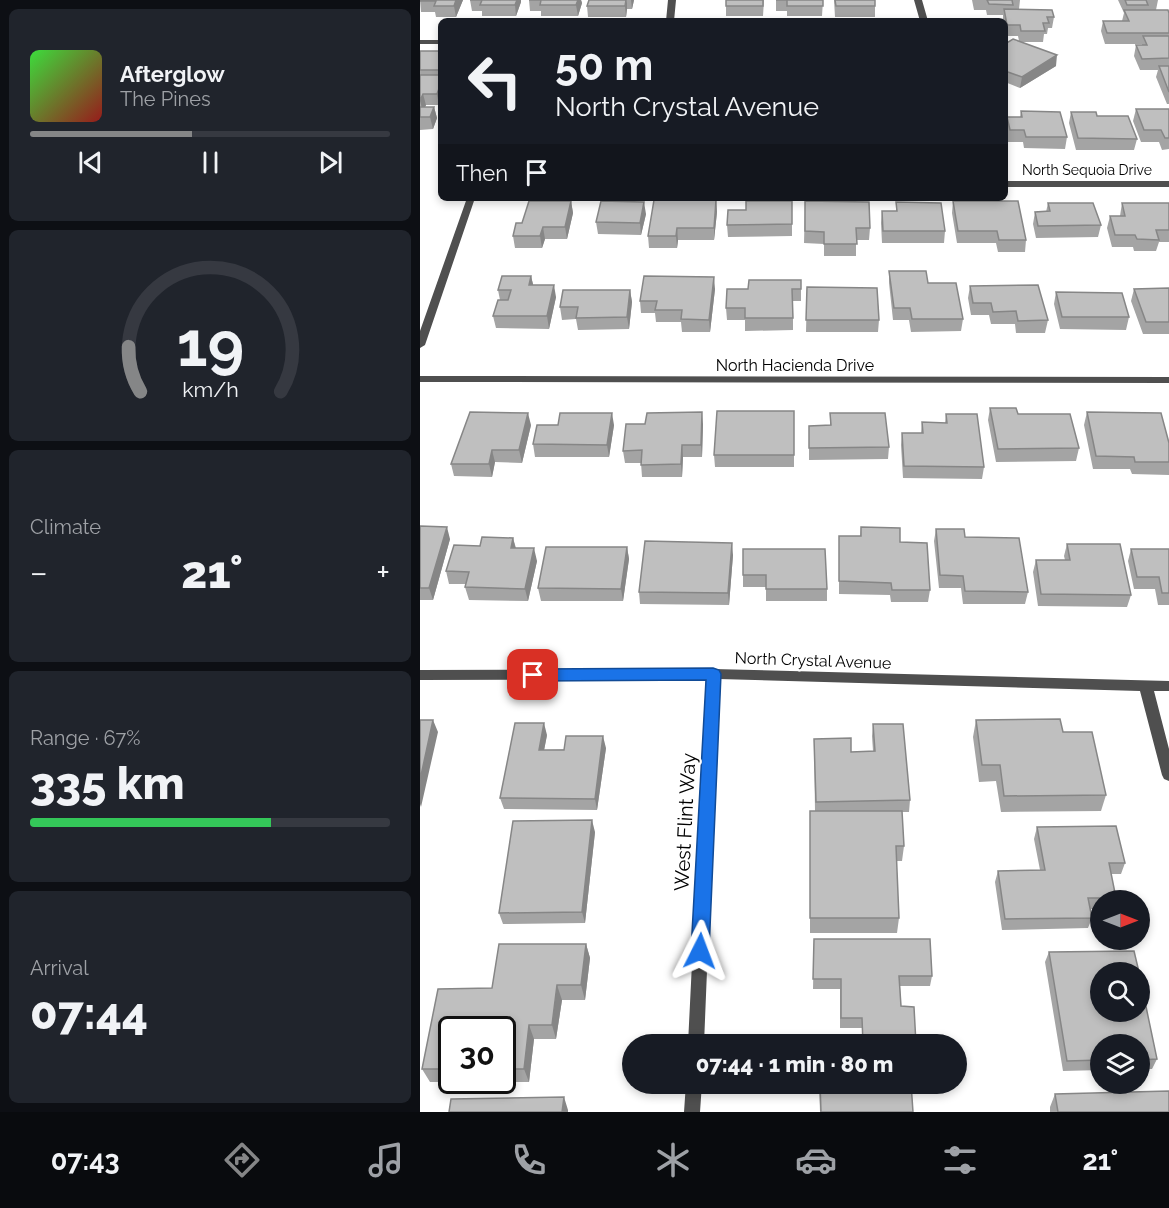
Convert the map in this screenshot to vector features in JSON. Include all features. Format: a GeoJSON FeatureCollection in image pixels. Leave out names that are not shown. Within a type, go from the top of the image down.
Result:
{"type":"FeatureCollection","features":[{"type":"Feature","properties":{"kind":"street"},"geometry":{"type":"LineString","coordinates":[[670,18],[672,0]]}},
{"type":"Feature","properties":{"kind":"street"},"geometry":{"type":"LineString","coordinates":[[918,0],[923,18]]}},
{"type":"Feature","properties":{"kind":"street"},"geometry":{"type":"LineString","coordinates":[[420,42],[438,42]]}},
{"type":"Feature","properties":{"kind":"street","name":"North Sequoia Drive"},"geometry":{"type":"LineString","coordinates":[[1008,184],[1169,184]]}},
{"type":"Feature","properties":{"kind":"street"},"geometry":{"type":"LineString","coordinates":[[420,345],[470,201]]}},
{"type":"Feature","properties":{"kind":"street","name":"North Hacienda Drive"},"geometry":{"type":"LineString","coordinates":[[420,379],[1169,380]]}},
{"type":"Feature","properties":{"kind":"street","name":"North Crystal Avenue"},"geometry":{"type":"LineString","coordinates":[[420,675],[713,674],[1169,686]]}},
{"type":"Feature","properties":{"kind":"street","name":"West Flint Way"},"geometry":{"type":"LineString","coordinates":[[696,1034],[713,674]]}},
{"type":"Feature","properties":{"kind":"street"},"geometry":{"type":"LineString","coordinates":[[1146,687],[1169,775]]}},
{"type":"Feature","properties":{"kind":"street"},"geometry":{"type":"LineString","coordinates":[[692,1112],[693,1094]]}},
{"type":"Feature","properties":{"kind":"building"},"geometry":{"type":"Polygon","coordinates":[[[420,0],[456,0],[454,6],[434,6],[436,1],[420,0]]]}},
{"type":"Feature","properties":{"kind":"building"},"geometry":{"type":"Polygon","coordinates":[[[482,0],[517,0],[515,5],[480,5],[482,0]]]}},
{"type":"Feature","properties":{"kind":"building"},"geometry":{"type":"Polygon","coordinates":[[[541,0],[578,0],[576,5],[540,5],[541,0]]]}},
{"type":"Feature","properties":{"kind":"building"},"geometry":{"type":"Polygon","coordinates":[[[589,0],[626,0],[625,6],[587,6],[589,0]]]}},
{"type":"Feature","properties":{"kind":"building"},"geometry":{"type":"Polygon","coordinates":[[[726,0],[763,0],[763,6],[726,6],[726,0]]]}},
{"type":"Feature","properties":{"kind":"building"},"geometry":{"type":"Polygon","coordinates":[[[787,0],[823,0],[823,6],[787,6],[787,0]]]}},
{"type":"Feature","properties":{"kind":"building"},"geometry":{"type":"Polygon","coordinates":[[[835,0],[875,0],[875,6],[836,6],[835,0]]]}},
{"type":"Feature","properties":{"kind":"building"},"geometry":{"type":"Polygon","coordinates":[[[987,0],[1012,0],[1013,5],[989,4],[987,0]]]}},
{"type":"Feature","properties":{"kind":"building"},"geometry":{"type":"Polygon","coordinates":[[[1125,0],[1146,0],[1148,5],[1127,5],[1125,0]]]}},
{"type":"Feature","properties":{"kind":"building"},"geometry":{"type":"Polygon","coordinates":[[[1004,9],[1052,10],[1054,17],[1047,17],[1049,23],[1043,23],[1045,31],[1021,31],[1020,25],[1008,25],[1008,18],[1006,18],[1004,9]]]}},
{"type":"Feature","properties":{"kind":"building"},"geometry":{"type":"Polygon","coordinates":[[[1124,10],[1168,10],[1169,33],[1107,33],[1103,21],[1129,21],[1124,10]]]}},
{"type":"Feature","properties":{"kind":"building"},"geometry":{"type":"Polygon","coordinates":[[[1143,36],[1169,36],[1169,58],[1142,59],[1136,45],[1147,45],[1143,36]]]}},
{"type":"Feature","properties":{"kind":"building"},"geometry":{"type":"Polygon","coordinates":[[[1013,39],[1057,55],[1022,77],[1008,72],[1008,42],[1013,39]]]}},
{"type":"Feature","properties":{"kind":"building"},"geometry":{"type":"Polygon","coordinates":[[[420,51],[438,51],[438,70],[420,70],[420,51]]]}},
{"type":"Feature","properties":{"kind":"building"},"geometry":{"type":"Polygon","coordinates":[[[1159,66],[1169,66],[1169,92],[1159,66]]]}},
{"type":"Feature","properties":{"kind":"building"},"geometry":{"type":"Polygon","coordinates":[[[420,75],[438,75],[437,94],[423,94],[420,101],[420,75]]]}},
{"type":"Feature","properties":{"kind":"building"},"geometry":{"type":"Polygon","coordinates":[[[420,107],[434,107],[430,117],[420,117],[420,107]]]}},
{"type":"Feature","properties":{"kind":"building"},"geometry":{"type":"Polygon","coordinates":[[[1136,109],[1169,109],[1169,138],[1165,138],[1161,130],[1144,130],[1136,109]]]}},
{"type":"Feature","properties":{"kind":"building"},"geometry":{"type":"Polygon","coordinates":[[[1021,111],[1060,112],[1067,137],[1026,137],[1024,130],[1010,130],[1008,117],[1022,117],[1021,111]]]}},
{"type":"Feature","properties":{"kind":"building"},"geometry":{"type":"Polygon","coordinates":[[[1071,112],[1096,112],[1097,116],[1128,116],[1137,139],[1078,138],[1071,112]]]}},
{"type":"Feature","properties":{"kind":"building"},"geometry":{"type":"Polygon","coordinates":[[[529,201],[571,201],[565,227],[543,227],[540,236],[513,236],[516,223],[522,223],[529,201]]]}},
{"type":"Feature","properties":{"kind":"building"},"geometry":{"type":"Polygon","coordinates":[[[601,201],[644,202],[640,223],[596,222],[601,201]]]}},
{"type":"Feature","properties":{"kind":"building"},"geometry":{"type":"Polygon","coordinates":[[[654,201],[716,201],[714,228],[677,228],[676,236],[648,236],[654,201]]]}},
{"type":"Feature","properties":{"kind":"building"},"geometry":{"type":"Polygon","coordinates":[[[746,201],[792,201],[792,224],[727,225],[728,210],[746,210],[746,201]]]}},
{"type":"Feature","properties":{"kind":"building"},"geometry":{"type":"Polygon","coordinates":[[[805,201],[869,202],[870,228],[856,228],[857,244],[824,244],[824,232],[805,231],[805,201]]]}},
{"type":"Feature","properties":{"kind":"building"},"geometry":{"type":"Polygon","coordinates":[[[953,201],[1018,201],[1026,240],[999,240],[997,231],[958,231],[953,201]]]}},
{"type":"Feature","properties":{"kind":"building"},"geometry":{"type":"Polygon","coordinates":[[[896,202],[941,203],[945,231],[883,231],[882,211],[897,211],[896,202]]]}},
{"type":"Feature","properties":{"kind":"building"},"geometry":{"type":"Polygon","coordinates":[[[1048,203],[1093,203],[1101,225],[1038,226],[1035,212],[1050,211],[1048,203]]]}},
{"type":"Feature","properties":{"kind":"building"},"geometry":{"type":"Polygon","coordinates":[[[1122,203],[1169,203],[1169,230],[1156,230],[1159,240],[1137,239],[1135,235],[1115,235],[1110,216],[1125,216],[1122,203]]]}},
{"type":"Feature","properties":{"kind":"building"},"geometry":{"type":"Polygon","coordinates":[[[889,271],[926,271],[928,283],[956,283],[963,319],[912,319],[910,308],[894,308],[889,271]]]}},
{"type":"Feature","properties":{"kind":"building"},"geometry":{"type":"Polygon","coordinates":[[[502,276],[531,276],[529,285],[554,285],[547,316],[493,316],[498,300],[508,300],[511,290],[498,290],[502,276]]]}},
{"type":"Feature","properties":{"kind":"building"},"geometry":{"type":"Polygon","coordinates":[[[644,276],[714,277],[709,320],[681,319],[682,310],[655,310],[657,301],[640,301],[644,276]]]}},
{"type":"Feature","properties":{"kind":"building"},"geometry":{"type":"Polygon","coordinates":[[[749,280],[801,280],[801,289],[792,289],[793,318],[745,318],[745,308],[726,308],[727,289],[748,289],[749,280]]]}},
{"type":"Feature","properties":{"kind":"building"},"geometry":{"type":"Polygon","coordinates":[[[1038,285],[1048,320],[1018,321],[1016,311],[993,312],[991,303],[973,303],[970,286],[1038,285]]]}},
{"type":"Feature","properties":{"kind":"building"},"geometry":{"type":"Polygon","coordinates":[[[807,287],[877,288],[879,320],[806,320],[807,287]]]}},
{"type":"Feature","properties":{"kind":"building"},"geometry":{"type":"Polygon","coordinates":[[[1169,288],[1169,322],[1146,322],[1134,289],[1169,288]]]}},
{"type":"Feature","properties":{"kind":"building"},"geometry":{"type":"Polygon","coordinates":[[[563,290],[630,290],[627,317],[576,318],[578,307],[560,307],[563,290]]]}},
{"type":"Feature","properties":{"kind":"building"},"geometry":{"type":"Polygon","coordinates":[[[1056,292],[1122,293],[1129,317],[1062,317],[1056,292]]]}},
{"type":"Feature","properties":{"kind":"building"},"geometry":{"type":"Polygon","coordinates":[[[990,408],[1016,408],[1018,414],[1070,414],[1079,448],[998,449],[990,408]]]}},
{"type":"Feature","properties":{"kind":"building"},"geometry":{"type":"Polygon","coordinates":[[[717,411],[794,411],[794,455],[714,455],[717,411]]]}},
{"type":"Feature","properties":{"kind":"building"},"geometry":{"type":"Polygon","coordinates":[[[470,412],[528,413],[519,450],[492,450],[489,464],[451,464],[470,412]]]}},
{"type":"Feature","properties":{"kind":"building"},"geometry":{"type":"Polygon","coordinates":[[[702,412],[701,445],[682,445],[681,464],[641,465],[642,450],[623,451],[626,424],[645,424],[647,413],[702,412]]]}},
{"type":"Feature","properties":{"kind":"building"},"geometry":{"type":"Polygon","coordinates":[[[1087,412],[1161,413],[1169,443],[1169,462],[1135,462],[1134,457],[1096,456],[1087,412]]]}},
{"type":"Feature","properties":{"kind":"building"},"geometry":{"type":"Polygon","coordinates":[[[560,413],[612,413],[607,445],[533,444],[537,425],[558,425],[560,413]]]}},
{"type":"Feature","properties":{"kind":"building"},"geometry":{"type":"Polygon","coordinates":[[[830,413],[885,413],[889,447],[809,448],[809,426],[831,425],[830,413]]]}},
{"type":"Feature","properties":{"kind":"building"},"geometry":{"type":"Polygon","coordinates":[[[946,414],[977,414],[984,467],[904,466],[902,433],[923,433],[922,422],[947,423],[946,414]]]}},
{"type":"Feature","properties":{"kind":"building"},"geometry":{"type":"Polygon","coordinates":[[[420,526],[447,527],[429,588],[420,588],[420,526]]]}},
{"type":"Feature","properties":{"kind":"building"},"geometry":{"type":"Polygon","coordinates":[[[861,527],[900,528],[900,542],[927,543],[930,590],[892,590],[891,583],[839,581],[839,536],[861,536],[861,527]]]}},
{"type":"Feature","properties":{"kind":"building"},"geometry":{"type":"Polygon","coordinates":[[[936,529],[964,529],[965,537],[1019,538],[1028,592],[965,591],[963,576],[940,575],[936,529]]]}},
{"type":"Feature","properties":{"kind":"building"},"geometry":{"type":"Polygon","coordinates":[[[482,537],[513,538],[511,548],[534,548],[525,589],[465,587],[469,572],[446,571],[454,545],[480,546],[482,537]]]}},
{"type":"Feature","properties":{"kind":"building"},"geometry":{"type":"Polygon","coordinates":[[[645,541],[732,543],[728,593],[639,592],[645,541]]]}},
{"type":"Feature","properties":{"kind":"building"},"geometry":{"type":"Polygon","coordinates":[[[1067,544],[1120,544],[1131,595],[1041,594],[1036,560],[1070,560],[1067,544]]]}},
{"type":"Feature","properties":{"kind":"building"},"geometry":{"type":"Polygon","coordinates":[[[546,547],[627,547],[621,589],[538,588],[546,547]]]}},
{"type":"Feature","properties":{"kind":"building"},"geometry":{"type":"Polygon","coordinates":[[[743,549],[825,549],[827,589],[766,589],[766,575],[743,575],[743,549]]]}},
{"type":"Feature","properties":{"kind":"building"},"geometry":{"type":"Polygon","coordinates":[[[1131,549],[1169,549],[1169,593],[1162,593],[1159,577],[1137,577],[1131,549]]]}},
{"type":"Feature","properties":{"kind":"building"},"geometry":{"type":"Polygon","coordinates":[[[1060,719],[1063,732],[1092,732],[1106,795],[1004,796],[1000,765],[982,765],[976,720],[1060,719]]]}},
{"type":"Feature","properties":{"kind":"building"},"geometry":{"type":"Polygon","coordinates":[[[420,720],[433,720],[420,780],[420,720]]]}},
{"type":"Feature","properties":{"kind":"building"},"geometry":{"type":"Polygon","coordinates":[[[515,723],[544,723],[539,750],[564,750],[566,736],[603,736],[595,799],[500,798],[515,723]]]}},
{"type":"Feature","properties":{"kind":"building"},"geometry":{"type":"Polygon","coordinates":[[[873,724],[903,724],[910,800],[816,802],[814,739],[851,738],[851,752],[875,751],[873,724]]]}},
{"type":"Feature","properties":{"kind":"building"},"geometry":{"type":"Polygon","coordinates":[[[810,811],[902,811],[904,846],[896,846],[899,918],[810,918],[810,811]]]}},
{"type":"Feature","properties":{"kind":"building"},"geometry":{"type":"Polygon","coordinates":[[[592,820],[582,912],[499,913],[513,821],[592,820]]]}},
{"type":"Feature","properties":{"kind":"building"},"geometry":{"type":"Polygon","coordinates":[[[1116,826],[1125,863],[1109,863],[1114,890],[1090,890],[1090,898],[1088,898],[1090,918],[1005,919],[998,871],[1045,870],[1037,827],[1116,826]]]}},
{"type":"Feature","properties":{"kind":"building"},"geometry":{"type":"Polygon","coordinates":[[[814,939],[930,939],[932,976],[899,976],[901,1006],[914,1007],[915,1034],[863,1034],[862,1018],[841,1018],[841,979],[813,979],[814,939]]]}},
{"type":"Feature","properties":{"kind":"building"},"geometry":{"type":"Polygon","coordinates":[[[499,944],[586,944],[581,985],[557,985],[552,1025],[529,1025],[524,1069],[516,1069],[516,1016],[438,1016],[438,1069],[422,1069],[438,989],[492,988],[499,944]]]}},
{"type":"Feature","properties":{"kind":"building"},"geometry":{"type":"Polygon","coordinates":[[[1134,951],[1137,962],[1090,962],[1090,1022],[1149,1022],[1157,1059],[1150,1059],[1150,1034],[1090,1034],[1090,1060],[1067,1061],[1049,952],[1134,951]]]}},
{"type":"Feature","properties":{"kind":"building"},"geometry":{"type":"Polygon","coordinates":[[[1169,1091],[1169,1112],[1058,1112],[1055,1094],[1150,1094],[1150,1092],[1169,1091]]]}},
{"type":"Feature","properties":{"kind":"building"},"geometry":{"type":"Polygon","coordinates":[[[820,1094],[912,1094],[913,1112],[821,1112],[820,1094]]]}},
{"type":"Feature","properties":{"kind":"building"},"geometry":{"type":"Polygon","coordinates":[[[564,1097],[562,1112],[449,1112],[451,1099],[564,1097]]]}},
{"type":"Feature","properties":{"kind":"route"},"geometry":{"type":"LineString","coordinates":[[533,675],[713,674],[700,951]]}}]}
